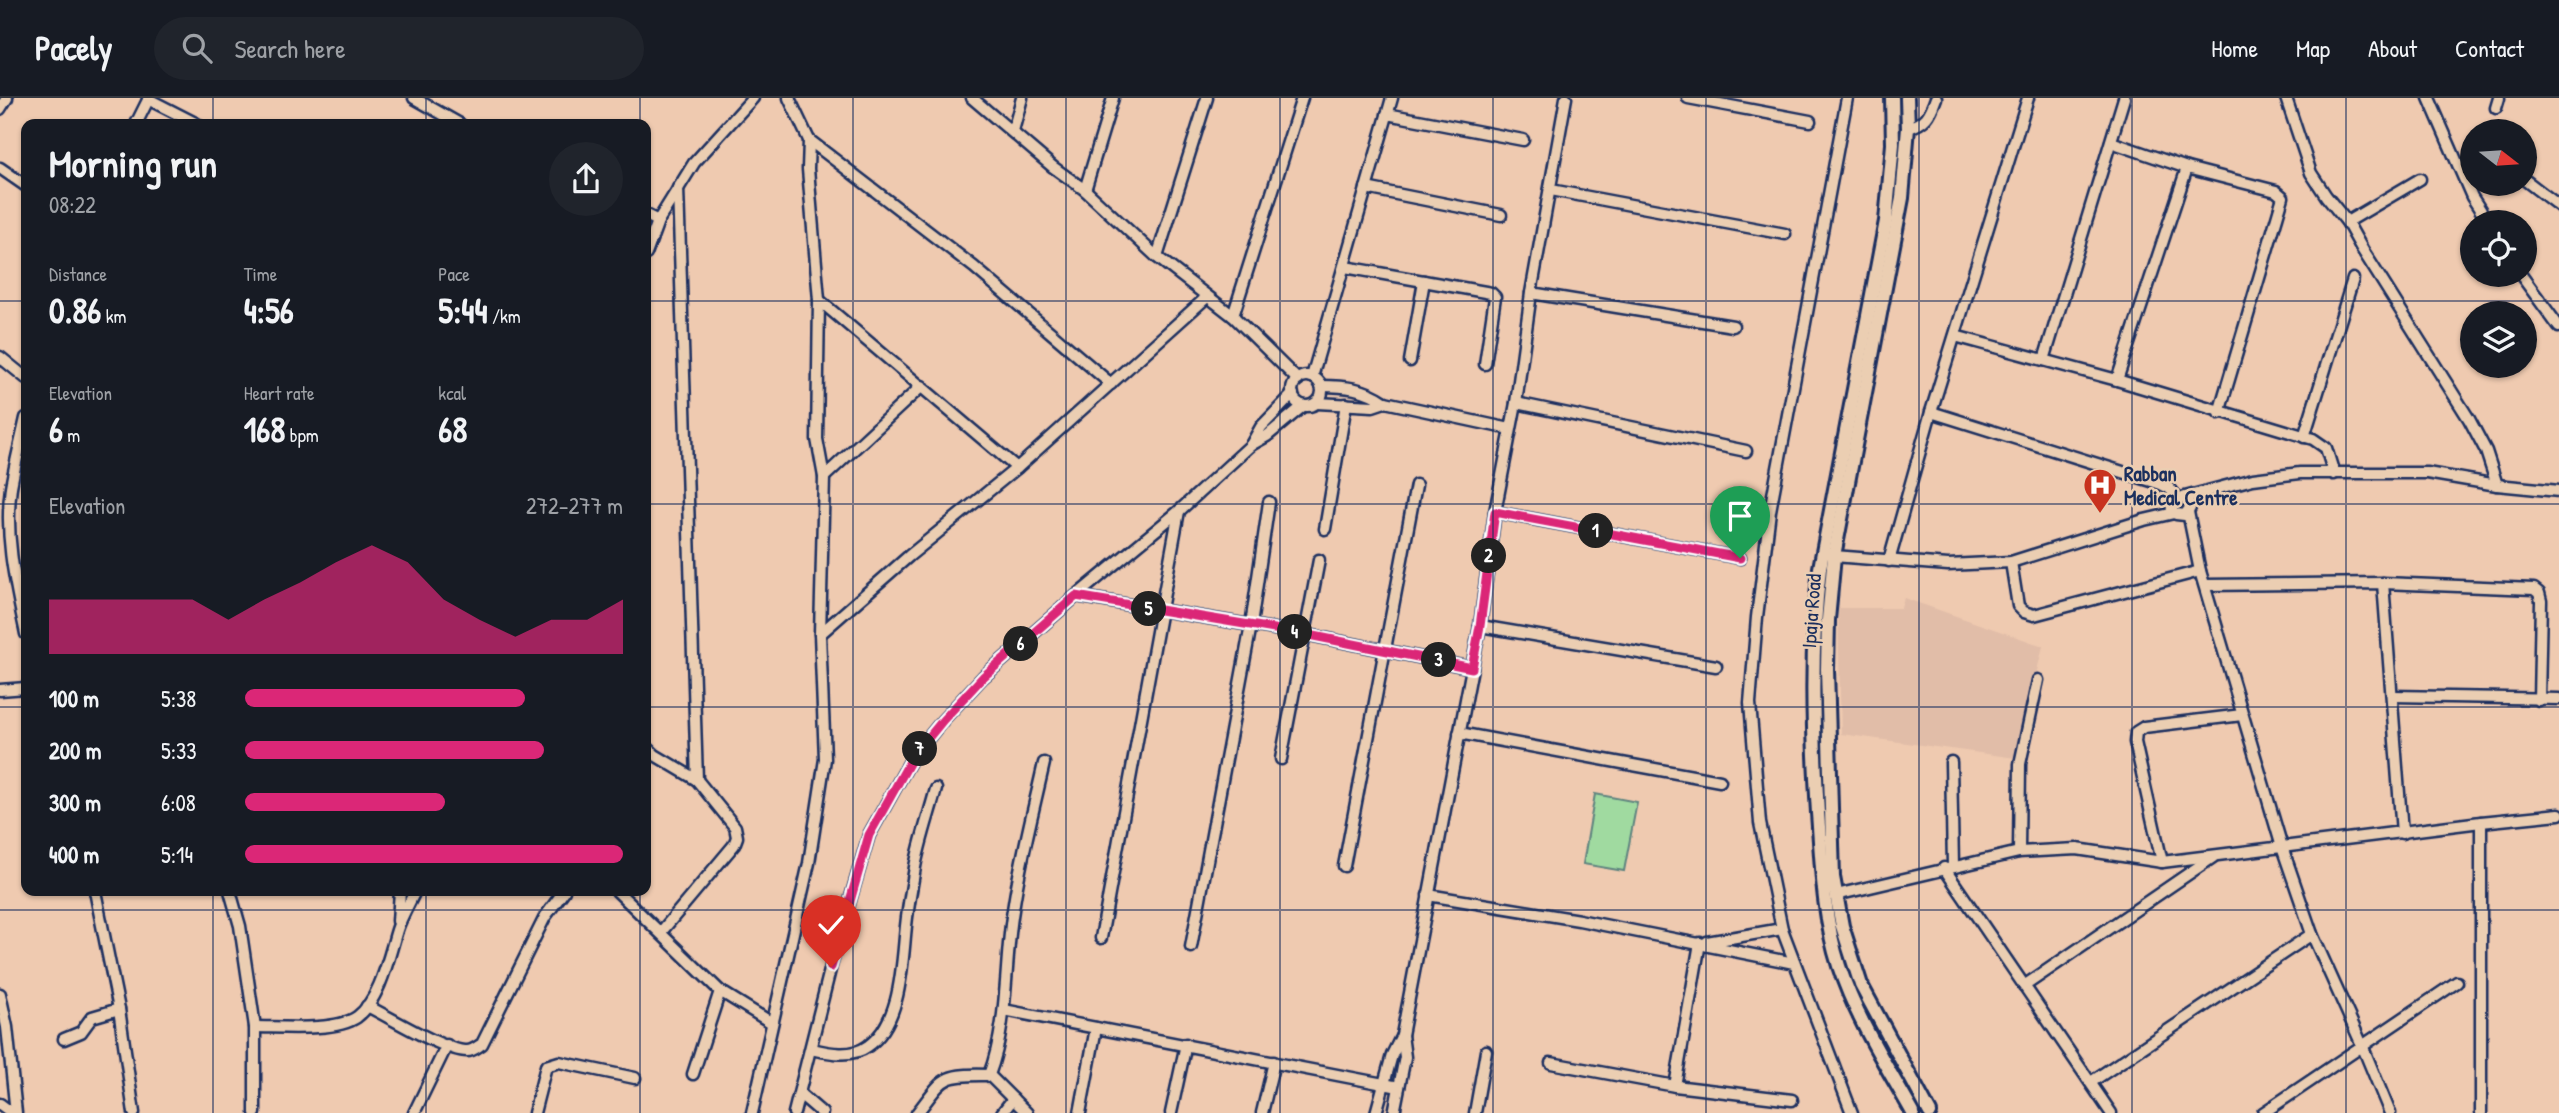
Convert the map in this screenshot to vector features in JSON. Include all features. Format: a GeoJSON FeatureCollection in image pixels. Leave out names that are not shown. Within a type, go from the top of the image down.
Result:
{"type":"FeatureCollection","features":[{"type":"Feature","properties":{"kind":"main road","name":"Ipaja Road"},"geometry":{"type":"LineString","coordinates":[[1892,98],[1893,144],[1886,222],[1820,568],[1814,619],[1813,668],[1823,892],[1829,928],[1852,1001],[1913,1113]]}},
{"type":"Feature","properties":{"kind":"main road","name":"Ipaja Road"},"geometry":{"type":"LineString","coordinates":[[1907,98],[1909,128],[1902,198],[1834,556],[1827,669],[1833,877],[1842,926],[1861,985],[1930,1113]]}},
{"type":"Feature","properties":{"kind":"main road"},"geometry":{"type":"LineString","coordinates":[[1813,668],[1827,669]]}},
{"type":"Feature","properties":{"kind":"street"},"geometry":{"type":"LineString","coordinates":[[0,109],[7,98]]}},
{"type":"Feature","properties":{"kind":"street"},"geometry":{"type":"LineString","coordinates":[[414,98],[451,119]]}},
{"type":"Feature","properties":{"kind":"street"},"geometry":{"type":"LineString","coordinates":[[651,240],[658,221],[700,156],[753,98]]}},
{"type":"Feature","properties":{"kind":"street"},"geometry":{"type":"LineString","coordinates":[[789,98],[809,140],[974,267],[1111,384]]}},
{"type":"Feature","properties":{"kind":"street"},"geometry":{"type":"LineString","coordinates":[[971,98],[1053,167],[1085,190],[1157,257],[1233,316],[1298,380]]}},
{"type":"Feature","properties":{"kind":"street"},"geometry":{"type":"LineString","coordinates":[[1013,131],[1022,98]]}},
{"type":"Feature","properties":{"kind":"street"},"geometry":{"type":"LineString","coordinates":[[1085,190],[1113,98]]}},
{"type":"Feature","properties":{"kind":"street"},"geometry":{"type":"LineString","coordinates":[[1157,257],[1208,98]]}},
{"type":"Feature","properties":{"kind":"street"},"geometry":{"type":"LineString","coordinates":[[1233,316],[1302,98]]}},
{"type":"Feature","properties":{"kind":"street"},"geometry":{"type":"LineString","coordinates":[[1312,377],[1392,98]]}},
{"type":"Feature","properties":{"kind":"street"},"geometry":{"type":"LineString","coordinates":[[1376,1113],[1392,1055],[1402,1035],[1480,626],[1495,512],[1516,402],[1531,293],[1566,98]]}},
{"type":"Feature","properties":{"kind":"street"},"geometry":{"type":"LineString","coordinates":[[1688,98],[1810,121]]}},
{"type":"Feature","properties":{"kind":"street"},"geometry":{"type":"LineString","coordinates":[[1847,98],[1770,511],[1750,702],[1760,823],[1782,929],[1852,1113]]}},
{"type":"Feature","properties":{"kind":"street"},"geometry":{"type":"LineString","coordinates":[[1909,128],[1924,124],[1936,98]]}},
{"type":"Feature","properties":{"kind":"street"},"geometry":{"type":"LineString","coordinates":[[1889,561],[1931,412],[2028,98]]}},
{"type":"Feature","properties":{"kind":"street"},"geometry":{"type":"LineString","coordinates":[[2044,360],[2124,98]]}},
{"type":"Feature","properties":{"kind":"street"},"geometry":{"type":"LineString","coordinates":[[2286,98],[2311,173],[2347,222],[2469,419],[2486,451],[2497,485]]}},
{"type":"Feature","properties":{"kind":"street"},"geometry":{"type":"LineString","coordinates":[[2429,98],[2472,197],[2480,210]]}},
{"type":"Feature","properties":{"kind":"street"},"geometry":{"type":"LineString","coordinates":[[139,119],[149,99],[187,119]]}},
{"type":"Feature","properties":{"kind":"street"},"geometry":{"type":"LineString","coordinates":[[1387,114],[1523,140]]}},
{"type":"Feature","properties":{"kind":"street"},"geometry":{"type":"LineString","coordinates":[[752,1113],[809,863],[825,759],[820,634],[824,477],[817,439],[819,300],[808,169],[809,140]]}},
{"type":"Feature","properties":{"kind":"street"},"geometry":{"type":"LineString","coordinates":[[2111,142],[2187,168],[2276,191],[2283,197],[2219,413]]}},
{"type":"Feature","properties":{"kind":"street"},"geometry":{"type":"LineString","coordinates":[[0,168],[21,183]]}},
{"type":"Feature","properties":{"kind":"street"},"geometry":{"type":"LineString","coordinates":[[2117,380],[2187,168]]}},
{"type":"Feature","properties":{"kind":"street"},"geometry":{"type":"LineString","coordinates":[[2347,222],[2420,179]]}},
{"type":"Feature","properties":{"kind":"street"},"geometry":{"type":"LineString","coordinates":[[678,188],[697,780]]}},
{"type":"Feature","properties":{"kind":"street"},"geometry":{"type":"LineString","coordinates":[[1366,188],[1501,215]]}},
{"type":"Feature","properties":{"kind":"street"},"geometry":{"type":"LineString","coordinates":[[1551,190],[1785,234]]}},
{"type":"Feature","properties":{"kind":"street"},"geometry":{"type":"LineString","coordinates":[[2538,190],[2559,206]]}},
{"type":"Feature","properties":{"kind":"street"},"geometry":{"type":"LineString","coordinates":[[651,218],[658,221]]}},
{"type":"Feature","properties":{"kind":"street"},"geometry":{"type":"LineString","coordinates":[[1345,267],[1485,291],[1494,297],[1485,364]]}},
{"type":"Feature","properties":{"kind":"street"},"geometry":{"type":"LineString","coordinates":[[2304,437],[2353,279]]}},
{"type":"Feature","properties":{"kind":"street"},"geometry":{"type":"LineString","coordinates":[[1410,361],[1424,281]]}},
{"type":"Feature","properties":{"kind":"street"},"geometry":{"type":"LineString","coordinates":[[2530,287],[2559,327]]}},
{"type":"Feature","properties":{"kind":"street"},"geometry":{"type":"LineString","coordinates":[[1531,293],[1733,326]]}},
{"type":"Feature","properties":{"kind":"street"},"geometry":{"type":"LineString","coordinates":[[820,634],[909,556],[1017,468],[1207,297]]}},
{"type":"Feature","properties":{"kind":"street"},"geometry":{"type":"LineString","coordinates":[[819,300],[1017,468]]}},
{"type":"Feature","properties":{"kind":"street"},"geometry":{"type":"LineString","coordinates":[[1955,336],[2117,380],[2219,413],[2314,439],[2326,448],[2334,474]]}},
{"type":"Feature","properties":{"kind":"street"},"geometry":{"type":"LineString","coordinates":[[0,357],[21,373]]}},
{"type":"Feature","properties":{"kind":"street"},"geometry":{"type":"LineString","coordinates":[[1312,377],[1321,386],[1322,395],[1310,406],[1303,405],[1296,401],[1293,387],[1298,380],[1312,377]]}},
{"type":"Feature","properties":{"kind":"street"},"geometry":{"type":"LineString","coordinates":[[824,477],[922,386]]}},
{"type":"Feature","properties":{"kind":"street"},"geometry":{"type":"LineString","coordinates":[[1321,386],[1358,389],[1385,402],[1510,429]]}},
{"type":"Feature","properties":{"kind":"street"},"geometry":{"type":"LineString","coordinates":[[1251,445],[1261,427],[1293,394]]}},
{"type":"Feature","properties":{"kind":"street"},"geometry":{"type":"LineString","coordinates":[[1317,402],[1373,406],[1385,402]]}},
{"type":"Feature","properties":{"kind":"street"},"geometry":{"type":"LineString","coordinates":[[1516,402],[1746,451]]}},
{"type":"Feature","properties":{"kind":"street"},"geometry":{"type":"LineString","coordinates":[[1325,529],[1346,404]]}},
{"type":"Feature","properties":{"kind":"street"},"geometry":{"type":"LineString","coordinates":[[794,1113],[831,967],[869,835],[912,758],[983,677],[1179,511],[1251,445],[1267,436],[1303,405]]}},
{"type":"Feature","properties":{"kind":"street"},"geometry":{"type":"LineString","coordinates":[[1931,412],[2169,488],[2193,544],[2282,847],[2312,934],[2390,1113]]}},
{"type":"Feature","properties":{"kind":"street"},"geometry":{"type":"LineString","coordinates":[[21,441],[11,488],[10,511],[13,573],[21,611]]}},
{"type":"Feature","properties":{"kind":"street"},"geometry":{"type":"LineString","coordinates":[[1834,556],[1948,565],[2011,562],[2144,520],[2220,489],[2275,475],[2427,473],[2497,485],[2559,491]]}},
{"type":"Feature","properties":{"kind":"street"},"geometry":{"type":"LineString","coordinates":[[1344,866],[1416,485]]}},
{"type":"Feature","properties":{"kind":"street"},"geometry":{"type":"LineString","coordinates":[[2177,505],[2180,516],[2220,489]]}},
{"type":"Feature","properties":{"kind":"street"},"geometry":{"type":"LineString","coordinates":[[1191,947],[1251,625],[1269,502]]}},
{"type":"Feature","properties":{"kind":"street"},"geometry":{"type":"LineString","coordinates":[[2177,505],[2190,504],[2193,544]]}},
{"type":"Feature","properties":{"kind":"street"},"geometry":{"type":"LineString","coordinates":[[1101,938],[1179,511]]}},
{"type":"Feature","properties":{"kind":"street"},"geometry":{"type":"LineString","coordinates":[[1495,512],[1740,558]]}},
{"type":"Feature","properties":{"kind":"street"},"geometry":{"type":"LineString","coordinates":[[1281,759],[1319,560]]}},
{"type":"Feature","properties":{"kind":"street"},"geometry":{"type":"LineString","coordinates":[[2011,562],[2018,606],[2024,612],[2034,615],[2200,571]]}},
{"type":"Feature","properties":{"kind":"street"},"geometry":{"type":"LineString","coordinates":[[2205,585],[2383,583],[2534,589],[2539,593],[2541,601],[2539,700]]}},
{"type":"Feature","properties":{"kind":"street"},"geometry":{"type":"LineString","coordinates":[[2383,583],[2402,833]]}},
{"type":"Feature","properties":{"kind":"street"},"geometry":{"type":"LineString","coordinates":[[1076,596],[1304,634],[1472,668]]}},
{"type":"Feature","properties":{"kind":"street"},"geometry":{"type":"LineString","coordinates":[[1480,626],[1716,666]]}},
{"type":"Feature","properties":{"kind":"street"},"geometry":{"type":"LineString","coordinates":[[2019,852],[2020,764],[2038,680]]}},
{"type":"Feature","properties":{"kind":"street"},"geometry":{"type":"LineString","coordinates":[[0,690],[21,688]]}},
{"type":"Feature","properties":{"kind":"street"},"geometry":{"type":"LineString","coordinates":[[2393,696],[2559,699]]}},
{"type":"Feature","properties":{"kind":"street"},"geometry":{"type":"LineString","coordinates":[[2162,862],[2135,742],[2136,732],[2144,727],[2242,715]]}},
{"type":"Feature","properties":{"kind":"street"},"geometry":{"type":"LineString","coordinates":[[1459,733],[1720,780]]}},
{"type":"Feature","properties":{"kind":"street"},"geometry":{"type":"LineString","coordinates":[[651,751],[697,780],[734,827],[737,837],[734,845],[660,932]]}},
{"type":"Feature","properties":{"kind":"street"},"geometry":{"type":"LineString","coordinates":[[1951,762],[1949,867],[2024,986],[2111,1113]]}},
{"type":"Feature","properties":{"kind":"street"},"geometry":{"type":"LineString","coordinates":[[989,1075],[996,1055],[1004,1010],[1013,911],[1044,763]]}},
{"type":"Feature","properties":{"kind":"street"},"geometry":{"type":"LineString","coordinates":[[811,1049],[828,1053],[854,1053],[868,1046],[882,1031],[901,982],[915,864],[936,789]]}},
{"type":"Feature","properties":{"kind":"street"},"geometry":{"type":"LineString","coordinates":[[1836,895],[2019,852],[2077,849],[2162,862],[2559,814]]}},
{"type":"Feature","properties":{"kind":"street"},"geometry":{"type":"LineString","coordinates":[[2481,822],[2481,1113]]}},
{"type":"Feature","properties":{"kind":"street"},"geometry":{"type":"LineString","coordinates":[[2024,986],[2216,855]]}},
{"type":"Feature","properties":{"kind":"street"},"geometry":{"type":"LineString","coordinates":[[1428,895],[1700,943],[1794,963]]}},
{"type":"Feature","properties":{"kind":"street"},"geometry":{"type":"LineString","coordinates":[[96,896],[119,1009],[134,1113]]}},
{"type":"Feature","properties":{"kind":"street"},"geometry":{"type":"LineString","coordinates":[[231,896],[240,926],[255,1027],[255,1113]]}},
{"type":"Feature","properties":{"kind":"street"},"geometry":{"type":"LineString","coordinates":[[255,1027],[336,1024],[356,1018],[367,1006],[390,960],[397,929],[400,896]]}},
{"type":"Feature","properties":{"kind":"street"},"geometry":{"type":"LineString","coordinates":[[397,929],[413,896]]}},
{"type":"Feature","properties":{"kind":"street"},"geometry":{"type":"LineString","coordinates":[[367,1006],[447,1045],[464,1051],[473,1050],[482,1044],[545,917],[560,896]]}},
{"type":"Feature","properties":{"kind":"street"},"geometry":{"type":"LineString","coordinates":[[622,896],[720,991],[772,1023]]}},
{"type":"Feature","properties":{"kind":"street"},"geometry":{"type":"LineString","coordinates":[[1700,943],[1782,929]]}},
{"type":"Feature","properties":{"kind":"street"},"geometry":{"type":"LineString","coordinates":[[2091,1082],[2312,934]]}},
{"type":"Feature","properties":{"kind":"street"},"geometry":{"type":"LineString","coordinates":[[1675,1086],[1700,943]]}},
{"type":"Feature","properties":{"kind":"street"},"geometry":{"type":"LineString","coordinates":[[2263,1113],[2457,982]]}},
{"type":"Feature","properties":{"kind":"street"},"geometry":{"type":"LineString","coordinates":[[693,1074],[720,991]]}},
{"type":"Feature","properties":{"kind":"street"},"geometry":{"type":"LineString","coordinates":[[0,994],[7,1027],[14,1113]]}},
{"type":"Feature","properties":{"kind":"street"},"geometry":{"type":"LineString","coordinates":[[64,1039],[81,1032],[92,1017],[119,1009]]}},
{"type":"Feature","properties":{"kind":"street"},"geometry":{"type":"LineString","coordinates":[[1004,1010],[1399,1087]]}},
{"type":"Feature","properties":{"kind":"street"},"geometry":{"type":"LineString","coordinates":[[1080,1113],[1096,1028]]}},
{"type":"Feature","properties":{"kind":"street"},"geometry":{"type":"LineString","coordinates":[[1394,1113],[1405,1058],[1402,1035]]}},
{"type":"Feature","properties":{"kind":"street"},"geometry":{"type":"LineString","coordinates":[[1171,1113],[1186,1044]]}},
{"type":"Feature","properties":{"kind":"street"},"geometry":{"type":"LineString","coordinates":[[414,1113],[447,1045]]}},
{"type":"Feature","properties":{"kind":"street"},"geometry":{"type":"LineString","coordinates":[[1475,1113],[1486,1051]]}},
{"type":"Feature","properties":{"kind":"street"},"geometry":{"type":"LineString","coordinates":[[534,1113],[546,1066],[551,1063],[559,1062],[635,1078]]}},
{"type":"Feature","properties":{"kind":"street"},"geometry":{"type":"LineString","coordinates":[[1262,1113],[1274,1062]]}},
{"type":"Feature","properties":{"kind":"street"},"geometry":{"type":"LineString","coordinates":[[1551,1063],[1675,1086],[1792,1100]]}},
{"type":"Feature","properties":{"kind":"street"},"geometry":{"type":"LineString","coordinates":[[917,1113],[942,1082],[956,1074],[989,1075],[1027,1113]]}},
{"type":"Feature","properties":{"kind":"street"},"geometry":{"type":"LineString","coordinates":[[800,1094],[822,1113]]}},
{"type":"Feature","properties":{"kind":"street"},"geometry":{"type":"LineString","coordinates":[[1002,1113],[1013,1098]]}},
{"type":"Feature","properties":{"kind":"street"},"geometry":{"type":"LineString","coordinates":[[0,1104],[14,1113]]}},
{"type":"Feature","properties":{"kind":"shaded area"},"geometry":{"type":"Polygon","coordinates":[[[1904,598],[2043,646],[2016,758],[1841,734],[1838,608],[1901,608],[1904,598]]]}},
{"type":"Feature","properties":{"kind":"green space"},"geometry":{"type":"Polygon","coordinates":[[[1595,794],[1637,802],[1624,871],[1583,864],[1595,794]]]}},
{"type":"Feature","properties":{"kind":"place","name":"Rabban Medical Centre"},"geometry":{"type":"Point","coordinates":[2100,515]}},
{"type":"Feature","properties":{"kind":"route"},"geometry":{"type":"LineString","coordinates":[[831,967],[869,835],[912,758],[983,677],[1076,596],[1304,634],[1472,668],[1495,512],[1740,558]]}}]}
